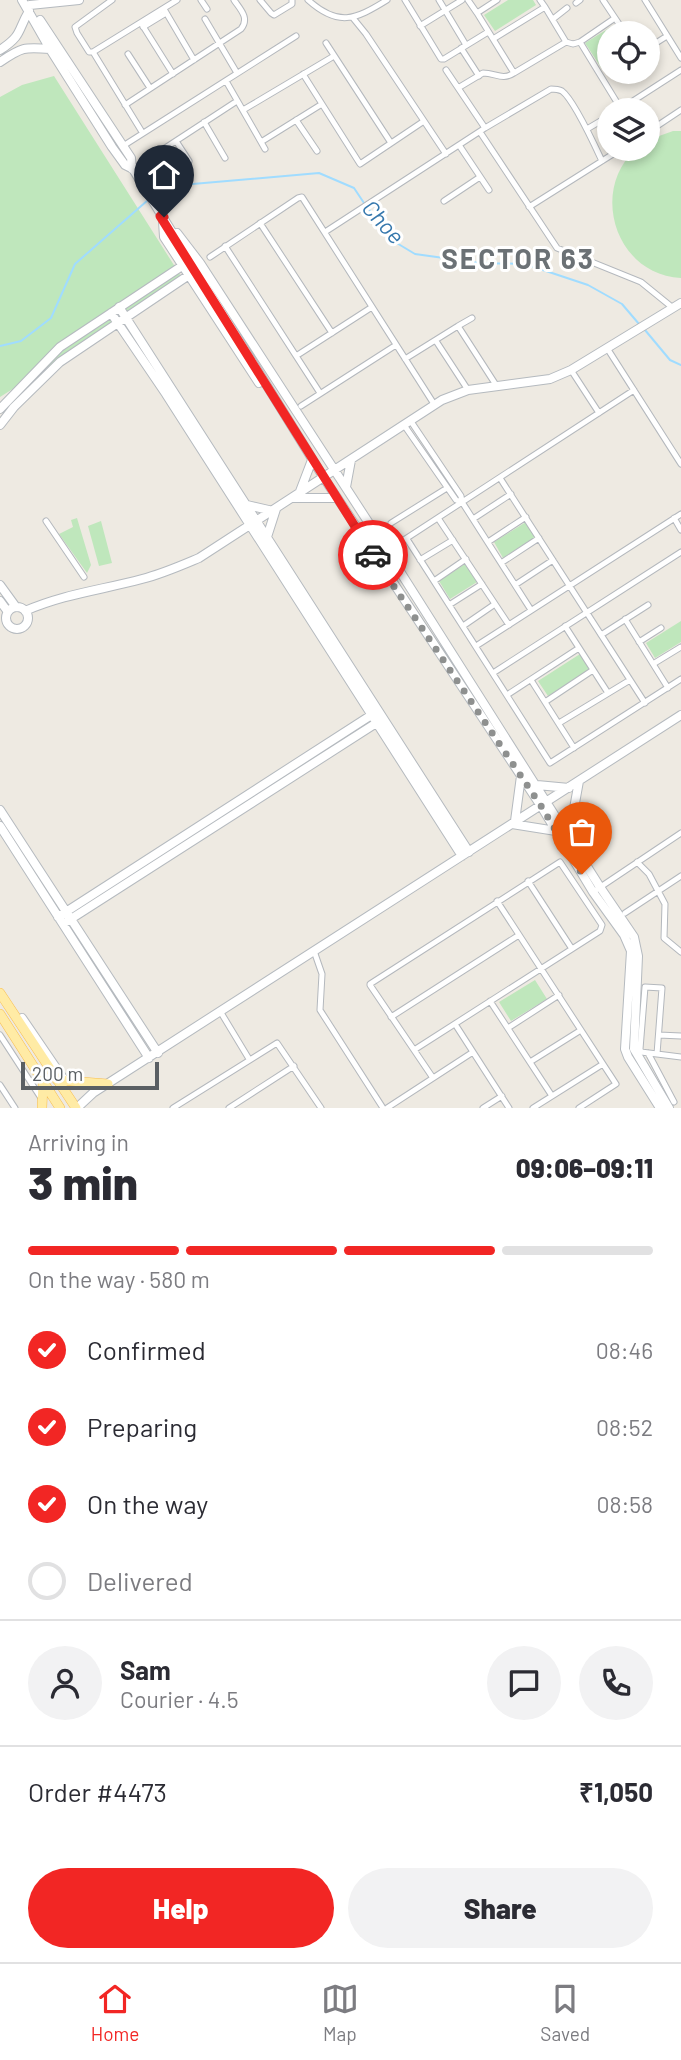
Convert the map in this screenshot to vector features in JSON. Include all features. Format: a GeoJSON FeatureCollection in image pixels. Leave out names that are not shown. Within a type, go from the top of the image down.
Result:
{"type":"FeatureCollection","features":[{"type":"Feature","properties":{"kind":"main road"},"geometry":{"type":"LineString","coordinates":[[27,4],[79,0]]}},
{"type":"Feature","properties":{"kind":"main road"},"geometry":{"type":"LineString","coordinates":[[0,50],[15,40],[20,32],[27,4]]}},
{"type":"Feature","properties":{"kind":"main road"},"geometry":{"type":"LineString","coordinates":[[27,4],[50,49],[112,147],[141,182],[311,463]]}},
{"type":"Feature","properties":{"kind":"main road"},"geometry":{"type":"LineString","coordinates":[[27,4],[131,158],[132,169]]}},
{"type":"Feature","properties":{"kind":"main road"},"geometry":{"type":"LineString","coordinates":[[20,32],[29,47]]}},
{"type":"Feature","properties":{"kind":"main road"},"geometry":{"type":"LineString","coordinates":[[0,62],[16,51],[29,47],[50,49]]}},
{"type":"Feature","properties":{"kind":"main road"},"geometry":{"type":"LineString","coordinates":[[161,218],[164,217],[200,263],[387,551],[537,785],[556,831],[582,874],[634,937],[638,956],[634,1049],[671,1105]]}},
{"type":"Feature","properties":{"kind":"main road"},"geometry":{"type":"LineString","coordinates":[[161,218],[163,234],[182,267],[522,776],[569,836],[629,943],[631,951],[625,1049],[660,1108]]}},
{"type":"Feature","properties":{"kind":"main road"},"geometry":{"type":"LineString","coordinates":[[0,409],[56,351],[182,267]]}},
{"type":"Feature","properties":{"kind":"main road"},"geometry":{"type":"LineString","coordinates":[[0,425],[56,365],[189,275]]}},
{"type":"Feature","properties":{"kind":"main road"},"geometry":{"type":"LineString","coordinates":[[119,307],[122,320]]}},
{"type":"Feature","properties":{"kind":"main road"},"geometry":{"type":"LineString","coordinates":[[8,617],[74,593],[143,579],[199,558],[449,396],[496,385],[550,379],[571,370],[674,308]]}},
{"type":"Feature","properties":{"kind":"main road"},"geometry":{"type":"LineString","coordinates":[[111,313],[122,320],[137,341],[466,854]]}},
{"type":"Feature","properties":{"kind":"main road"},"geometry":{"type":"LineString","coordinates":[[203,444],[247,505],[254,523],[267,537],[378,717]]}},
{"type":"Feature","properties":{"kind":"main road"},"geometry":{"type":"LineString","coordinates":[[325,455],[334,460],[349,461]]}},
{"type":"Feature","properties":{"kind":"main road"},"geometry":{"type":"LineString","coordinates":[[345,486],[349,461]]}},
{"type":"Feature","properties":{"kind":"main road"},"geometry":{"type":"LineString","coordinates":[[297,496],[311,463]]}},
{"type":"Feature","properties":{"kind":"main road"},"geometry":{"type":"LineString","coordinates":[[297,496],[337,498]]}},
{"type":"Feature","properties":{"kind":"main road"},"geometry":{"type":"LineString","coordinates":[[247,505],[275,510]]}},
{"type":"Feature","properties":{"kind":"main road"},"geometry":{"type":"LineString","coordinates":[[267,537],[275,510]]}},
{"type":"Feature","properties":{"kind":"main road"},"geometry":{"type":"LineString","coordinates":[[0,585],[8,617]]}},
{"type":"Feature","properties":{"kind":"main road"},"geometry":{"type":"LineString","coordinates":[[0,601],[14,628],[21,628],[27,621],[25,611]]}},
{"type":"Feature","properties":{"kind":"main road"},"geometry":{"type":"LineString","coordinates":[[0,993],[61,1081],[74,1107],[681,715]]}},
{"type":"Feature","properties":{"kind":"main road"},"geometry":{"type":"LineString","coordinates":[[64,918],[378,717]]}},
{"type":"Feature","properties":{"kind":"main road"},"geometry":{"type":"LineString","coordinates":[[513,822],[522,776]]}},
{"type":"Feature","properties":{"kind":"main road"},"geometry":{"type":"LineString","coordinates":[[569,836],[579,781]]}},
{"type":"Feature","properties":{"kind":"main road"},"geometry":{"type":"LineString","coordinates":[[537,785],[569,788]]}},
{"type":"Feature","properties":{"kind":"main road"},"geometry":{"type":"LineString","coordinates":[[0,810],[4,827],[158,1053]]}},
{"type":"Feature","properties":{"kind":"main road"},"geometry":{"type":"LineString","coordinates":[[513,822],[556,831]]}},
{"type":"Feature","properties":{"kind":"main road"},"geometry":{"type":"LineString","coordinates":[[64,918],[149,1058]]}},
{"type":"Feature","properties":{"kind":"main road"},"geometry":{"type":"LineString","coordinates":[[0,987],[44,1056]]}},
{"type":"Feature","properties":{"kind":"main road"},"geometry":{"type":"LineString","coordinates":[[0,1014],[60,1108]]}},
{"type":"Feature","properties":{"kind":"main road"},"geometry":{"type":"LineString","coordinates":[[61,1081],[108,1084]]}},
{"type":"Feature","properties":{"kind":"main road"},"geometry":{"type":"LineString","coordinates":[[42,1105],[43,1083]]}},
{"type":"Feature","properties":{"kind":"street"},"geometry":{"type":"LineString","coordinates":[[112,0],[75,27],[142,132]]}},
{"type":"Feature","properties":{"kind":"street"},"geometry":{"type":"LineString","coordinates":[[93,52],[165,11],[177,0]]}},
{"type":"Feature","properties":{"kind":"street"},"geometry":{"type":"LineString","coordinates":[[201,0],[207,9]]}},
{"type":"Feature","properties":{"kind":"street"},"geometry":{"type":"LineString","coordinates":[[125,105],[221,44],[244,25],[245,16],[234,0]]}},
{"type":"Feature","properties":{"kind":"street"},"geometry":{"type":"LineString","coordinates":[[260,0],[274,15],[292,4],[292,0]]}},
{"type":"Feature","properties":{"kind":"street"},"geometry":{"type":"LineString","coordinates":[[308,0],[320,11],[344,19],[353,18],[387,0]]}},
{"type":"Feature","properties":{"kind":"street"},"geometry":{"type":"LineString","coordinates":[[405,0],[441,59],[488,32]]}},
{"type":"Feature","properties":{"kind":"street"},"geometry":{"type":"LineString","coordinates":[[439,0],[479,76]]}},
{"type":"Feature","properties":{"kind":"street"},"geometry":{"type":"LineString","coordinates":[[420,26],[461,0]]}},
{"type":"Feature","properties":{"kind":"street"},"geometry":{"type":"LineString","coordinates":[[468,0],[514,73]]}},
{"type":"Feature","properties":{"kind":"street"},"geometry":{"type":"LineString","coordinates":[[477,13],[497,0]]}},
{"type":"Feature","properties":{"kind":"street"},"geometry":{"type":"LineString","coordinates":[[540,0],[566,42],[573,44],[615,18]]}},
{"type":"Feature","properties":{"kind":"street"},"geometry":{"type":"LineString","coordinates":[[603,0],[617,21]]}},
{"type":"Feature","properties":{"kind":"street"},"geometry":{"type":"LineString","coordinates":[[645,0],[681,58]]}},
{"type":"Feature","properties":{"kind":"street"},"geometry":{"type":"LineString","coordinates":[[493,39],[545,7]]}},
{"type":"Feature","properties":{"kind":"street"},"geometry":{"type":"LineString","coordinates":[[552,19],[567,8]]}},
{"type":"Feature","properties":{"kind":"street"},"geometry":{"type":"LineString","coordinates":[[165,11],[194,60]]}},
{"type":"Feature","properties":{"kind":"street"},"geometry":{"type":"LineString","coordinates":[[353,18],[446,154]]}},
{"type":"Feature","properties":{"kind":"street"},"geometry":{"type":"LineString","coordinates":[[205,19],[237,73]]}},
{"type":"Feature","properties":{"kind":"street"},"geometry":{"type":"LineString","coordinates":[[142,25],[173,74]]}},
{"type":"Feature","properties":{"kind":"street"},"geometry":{"type":"LineString","coordinates":[[123,146],[296,36]]}},
{"type":"Feature","properties":{"kind":"street"},"geometry":{"type":"LineString","coordinates":[[660,40],[667,36]]}},
{"type":"Feature","properties":{"kind":"street"},"geometry":{"type":"LineString","coordinates":[[458,88],[488,73],[500,78],[509,77],[566,42]]}},
{"type":"Feature","properties":{"kind":"street"},"geometry":{"type":"LineString","coordinates":[[580,42],[597,71]]}},
{"type":"Feature","properties":{"kind":"street"},"geometry":{"type":"LineString","coordinates":[[326,43],[391,143]]}},
{"type":"Feature","properties":{"kind":"street"},"geometry":{"type":"LineString","coordinates":[[128,54],[150,88]]}},
{"type":"Feature","properties":{"kind":"street"},"geometry":{"type":"LineString","coordinates":[[243,110],[334,56]]}},
{"type":"Feature","properties":{"kind":"street"},"geometry":{"type":"LineString","coordinates":[[446,70],[557,248],[641,282],[674,308]]}},
{"type":"Feature","properties":{"kind":"street"},"geometry":{"type":"LineString","coordinates":[[638,98],[681,70]]}},
{"type":"Feature","properties":{"kind":"street"},"geometry":{"type":"LineString","coordinates":[[303,74],[360,163],[424,121]]}},
{"type":"Feature","properties":{"kind":"street"},"geometry":{"type":"LineString","coordinates":[[226,81],[265,149]]}},
{"type":"Feature","properties":{"kind":"street"},"geometry":{"type":"LineString","coordinates":[[325,232],[543,92],[555,89],[562,91],[597,151]]}},
{"type":"Feature","properties":{"kind":"street"},"geometry":{"type":"LineString","coordinates":[[132,169],[237,101]]}},
{"type":"Feature","properties":{"kind":"street"},"geometry":{"type":"LineString","coordinates":[[261,142],[322,104]]}},
{"type":"Feature","properties":{"kind":"street"},"geometry":{"type":"LineString","coordinates":[[660,124],[681,110]]}},
{"type":"Feature","properties":{"kind":"street"},"geometry":{"type":"LineString","coordinates":[[296,120],[317,151]]}},
{"type":"Feature","properties":{"kind":"street"},"geometry":{"type":"LineString","coordinates":[[204,122],[225,158]]}},
{"type":"Feature","properties":{"kind":"street"},"geometry":{"type":"LineString","coordinates":[[587,130],[597,124]]}},
{"type":"Feature","properties":{"kind":"street"},"geometry":{"type":"LineString","coordinates":[[176,141],[189,161]]}},
{"type":"Feature","properties":{"kind":"street"},"geometry":{"type":"LineString","coordinates":[[459,145],[489,190]]}},
{"type":"Feature","properties":{"kind":"street"},"geometry":{"type":"LineString","coordinates":[[529,207],[602,161]]}},
{"type":"Feature","properties":{"kind":"street"},"geometry":{"type":"LineString","coordinates":[[444,201],[481,177]]}},
{"type":"Feature","properties":{"kind":"street"},"geometry":{"type":"LineString","coordinates":[[210,257],[302,197],[434,404]]}},
{"type":"Feature","properties":{"kind":"street"},"geometry":{"type":"LineString","coordinates":[[260,223],[332,333]]}},
{"type":"Feature","properties":{"kind":"street"},"geometry":{"type":"LineString","coordinates":[[225,246],[320,393]]}},
{"type":"Feature","properties":{"kind":"street"},"geometry":{"type":"LineString","coordinates":[[296,356],[372,307]]}},
{"type":"Feature","properties":{"kind":"street"},"geometry":{"type":"LineString","coordinates":[[405,359],[472,318]]}},
{"type":"Feature","properties":{"kind":"street"},"geometry":{"type":"LineString","coordinates":[[458,326],[496,385]]}},
{"type":"Feature","properties":{"kind":"street"},"geometry":{"type":"LineString","coordinates":[[436,341],[468,390]]}},
{"type":"Feature","properties":{"kind":"street"},"geometry":{"type":"LineString","coordinates":[[301,406],[396,345]]}},
{"type":"Feature","properties":{"kind":"street"},"geometry":{"type":"LineString","coordinates":[[607,348],[681,464]]}},
{"type":"Feature","properties":{"kind":"street"},"geometry":{"type":"LineString","coordinates":[[571,370],[599,413]]}},
{"type":"Feature","properties":{"kind":"street"},"geometry":{"type":"LineString","coordinates":[[387,551],[634,390]]}},
{"type":"Feature","properties":{"kind":"street"},"geometry":{"type":"LineString","coordinates":[[407,422],[447,488],[456,500],[462,502]]}},
{"type":"Feature","properties":{"kind":"street"},"geometry":{"type":"LineString","coordinates":[[407,422],[461,496],[462,502],[531,610]]}},
{"type":"Feature","properties":{"kind":"street"},"geometry":{"type":"LineString","coordinates":[[500,478],[645,703]]}},
{"type":"Feature","properties":{"kind":"street"},"geometry":{"type":"LineString","coordinates":[[391,523],[447,488]]}},
{"type":"Feature","properties":{"kind":"street"},"geometry":{"type":"LineString","coordinates":[[473,519],[511,494]]}},
{"type":"Feature","properties":{"kind":"street"},"geometry":{"type":"LineString","coordinates":[[476,646],[681,513]]}},
{"type":"Feature","properties":{"kind":"street"},"geometry":{"type":"LineString","coordinates":[[488,542],[526,517]]}},
{"type":"Feature","properties":{"kind":"street"},"geometry":{"type":"LineString","coordinates":[[438,518],[509,625]]}},
{"type":"Feature","properties":{"kind":"street"},"geometry":{"type":"LineString","coordinates":[[674,518],[681,530]]}},
{"type":"Feature","properties":{"kind":"street"},"geometry":{"type":"LineString","coordinates":[[46,521],[84,577]]}},
{"type":"Feature","properties":{"kind":"street"},"geometry":{"type":"LineString","coordinates":[[501,563],[539,538]]}},
{"type":"Feature","properties":{"kind":"street"},"geometry":{"type":"LineString","coordinates":[[407,539],[550,762],[681,679]]}},
{"type":"Feature","properties":{"kind":"street"},"geometry":{"type":"LineString","coordinates":[[421,560],[453,540]]}},
{"type":"Feature","properties":{"kind":"street"},"geometry":{"type":"LineString","coordinates":[[493,673],[681,552]]}},
{"type":"Feature","properties":{"kind":"street"},"geometry":{"type":"LineString","coordinates":[[434,581],[466,559]]}},
{"type":"Feature","properties":{"kind":"street"},"geometry":{"type":"LineString","coordinates":[[515,584],[553,560]]}},
{"type":"Feature","properties":{"kind":"street"},"geometry":{"type":"LineString","coordinates":[[449,605],[482,584]]}},
{"type":"Feature","properties":{"kind":"street"},"geometry":{"type":"LineString","coordinates":[[463,626],[495,604]]}},
{"type":"Feature","properties":{"kind":"street"},"geometry":{"type":"LineString","coordinates":[[601,635],[648,605]]}},
{"type":"Feature","properties":{"kind":"street"},"geometry":{"type":"LineString","coordinates":[[625,620],[668,688]]}},
{"type":"Feature","properties":{"kind":"street"},"geometry":{"type":"LineString","coordinates":[[565,626],[608,693]]}},
{"type":"Feature","properties":{"kind":"street"},"geometry":{"type":"LineString","coordinates":[[639,642],[661,628]]}},
{"type":"Feature","properties":{"kind":"street"},"geometry":{"type":"LineString","coordinates":[[653,664],[681,646]]}},
{"type":"Feature","properties":{"kind":"street"},"geometry":{"type":"LineString","coordinates":[[507,695],[579,648]]}},
{"type":"Feature","properties":{"kind":"street"},"geometry":{"type":"LineString","coordinates":[[545,702],[593,670]]}},
{"type":"Feature","properties":{"kind":"street"},"geometry":{"type":"LineString","coordinates":[[531,680],[574,748]]}},
{"type":"Feature","properties":{"kind":"street"},"geometry":{"type":"LineString","coordinates":[[559,723],[630,680]]}},
{"type":"Feature","properties":{"kind":"street"},"geometry":{"type":"LineString","coordinates":[[597,890],[681,833]]}},
{"type":"Feature","properties":{"kind":"street"},"geometry":{"type":"LineString","coordinates":[[639,861],[659,890],[665,904],[664,938],[681,952]]}},
{"type":"Feature","properties":{"kind":"street"},"geometry":{"type":"LineString","coordinates":[[414,1050],[602,928],[560,862],[370,984],[391,1017],[433,1078]]}},
{"type":"Feature","properties":{"kind":"street"},"geometry":{"type":"LineString","coordinates":[[572,880],[582,874]]}},
{"type":"Feature","properties":{"kind":"street"},"geometry":{"type":"LineString","coordinates":[[625,913],[681,876]]}},
{"type":"Feature","properties":{"kind":"street"},"geometry":{"type":"LineString","coordinates":[[528,881],[572,949]]}},
{"type":"Feature","properties":{"kind":"street"},"geometry":{"type":"LineString","coordinates":[[498,901],[616,1084],[579,1108]]}},
{"type":"Feature","properties":{"kind":"street"},"geometry":{"type":"LineString","coordinates":[[391,1017],[519,935]]}},
{"type":"Feature","properties":{"kind":"street"},"geometry":{"type":"LineString","coordinates":[[314,951],[323,974],[320,1010],[385,1108],[473,1052]]}},
{"type":"Feature","properties":{"kind":"street"},"geometry":{"type":"LineString","coordinates":[[657,1054],[662,988],[645,987],[641,1052],[648,1053],[681,1057]]}},
{"type":"Feature","properties":{"kind":"street"},"geometry":{"type":"LineString","coordinates":[[508,1028],[559,995]]}},
{"type":"Feature","properties":{"kind":"street"},"geometry":{"type":"LineString","coordinates":[[490,1001],[552,1096]]}},
{"type":"Feature","properties":{"kind":"street"},"geometry":{"type":"LineString","coordinates":[[220,1011],[248,1059]]}},
{"type":"Feature","properties":{"kind":"street"},"geometry":{"type":"LineString","coordinates":[[454,1024],[509,1108]]}},
{"type":"Feature","properties":{"kind":"street"},"geometry":{"type":"LineString","coordinates":[[530,1062],[581,1030]]}},
{"type":"Feature","properties":{"kind":"street"},"geometry":{"type":"LineString","coordinates":[[0,1035],[42,1105]]}},
{"type":"Feature","properties":{"kind":"street"},"geometry":{"type":"LineString","coordinates":[[659,1035],[681,1036]]}},
{"type":"Feature","properties":{"kind":"street"},"geometry":{"type":"LineString","coordinates":[[173,1108],[277,1043],[321,1108]]}},
{"type":"Feature","properties":{"kind":"street"},"geometry":{"type":"LineString","coordinates":[[648,1053],[671,1105]]}},
{"type":"Feature","properties":{"kind":"street"},"geometry":{"type":"LineString","coordinates":[[533,1108],[603,1064]]}},
{"type":"Feature","properties":{"kind":"street"},"geometry":{"type":"LineString","coordinates":[[229,1108],[294,1066]]}},
{"type":"Feature","properties":{"kind":"street"},"geometry":{"type":"LineString","coordinates":[[0,1085],[12,1107]]}},
{"type":"Feature","properties":{"kind":"street"},"geometry":{"type":"LineString","coordinates":[[483,1108],[502,1096]]}},
{"type":"Feature","properties":{"kind":"green space"},"geometry":{"type":"Polygon","coordinates":[[[508,0],[533,0],[536,5],[495,31],[484,15],[508,0]]]}},
{"type":"Feature","properties":{"kind":"green space"},"geometry":{"type":"Polygon","coordinates":[[[597,36],[597,61],[585,43],[597,36]]]}},
{"type":"Feature","properties":{"kind":"green space"},"geometry":{"type":"Polygon","coordinates":[[[54,76],[184,281],[0,397],[0,97],[22,85],[54,76]]]}},
{"type":"Feature","properties":{"kind":"green space"},"geometry":{"type":"Polygon","coordinates":[[[681,131],[681,278],[658,273],[640,262],[626,247],[616,228],[612,207],[614,186],[622,166],[626,161],[660,161],[660,136],[681,131]]]}},
{"type":"Feature","properties":{"kind":"green space"},"geometry":{"type":"Polygon","coordinates":[[[77,518],[91,565],[87,573],[59,534],[73,527],[71,520],[77,518]]]}},
{"type":"Feature","properties":{"kind":"green space"},"geometry":{"type":"Polygon","coordinates":[[[101,521],[112,563],[99,566],[88,526],[101,521]]]}},
{"type":"Feature","properties":{"kind":"green space"},"geometry":{"type":"Polygon","coordinates":[[[526,522],[535,537],[503,558],[494,542],[526,522]]]}},
{"type":"Feature","properties":{"kind":"green space"},"geometry":{"type":"Polygon","coordinates":[[[465,564],[477,582],[450,599],[439,581],[465,564]]]}},
{"type":"Feature","properties":{"kind":"green space"},"geometry":{"type":"Polygon","coordinates":[[[681,621],[681,642],[655,658],[646,643],[681,621]]]}},
{"type":"Feature","properties":{"kind":"green space"},"geometry":{"type":"Polygon","coordinates":[[[580,654],[590,669],[548,696],[538,681],[580,654]]]}},
{"type":"Feature","properties":{"kind":"green space"},"geometry":{"type":"Polygon","coordinates":[[[535,980],[547,999],[511,1021],[499,1002],[535,980]]]}},
{"type":"Feature","properties":{"kind":"waterway","name":"Choe"},"geometry":{"type":"LineString","coordinates":[[152,196],[181,185],[319,173],[354,188],[364,203]]}},
{"type":"Feature","properties":{"kind":"waterway","name":"Choe"},"geometry":{"type":"LineString","coordinates":[[0,346],[21,341],[51,318],[75,264],[148,200]]}},
{"type":"Feature","properties":{"kind":"waterway","name":"Choe"},"geometry":{"type":"LineString","coordinates":[[367,207],[395,242],[415,254],[480,263],[525,264],[588,285],[622,304],[639,324]]}},
{"type":"Feature","properties":{"kind":"waterway","name":"Choe"},"geometry":{"type":"LineString","coordinates":[[645,330],[670,360],[681,365]]}},
{"type":"Feature","properties":{"kind":"way so far"},"geometry":{"type":"LineString","coordinates":[[373,555],[541,806],[582,874]]}},
{"type":"Feature","properties":{"kind":"district","name":"SECTOR 63"},"geometry":{"type":"Point","coordinates":[518,259]}},
{"type":"Feature","properties":{"kind":"route"},"geometry":{"type":"LineString","coordinates":[[164,217],[160,216],[373,555]]}}]}
